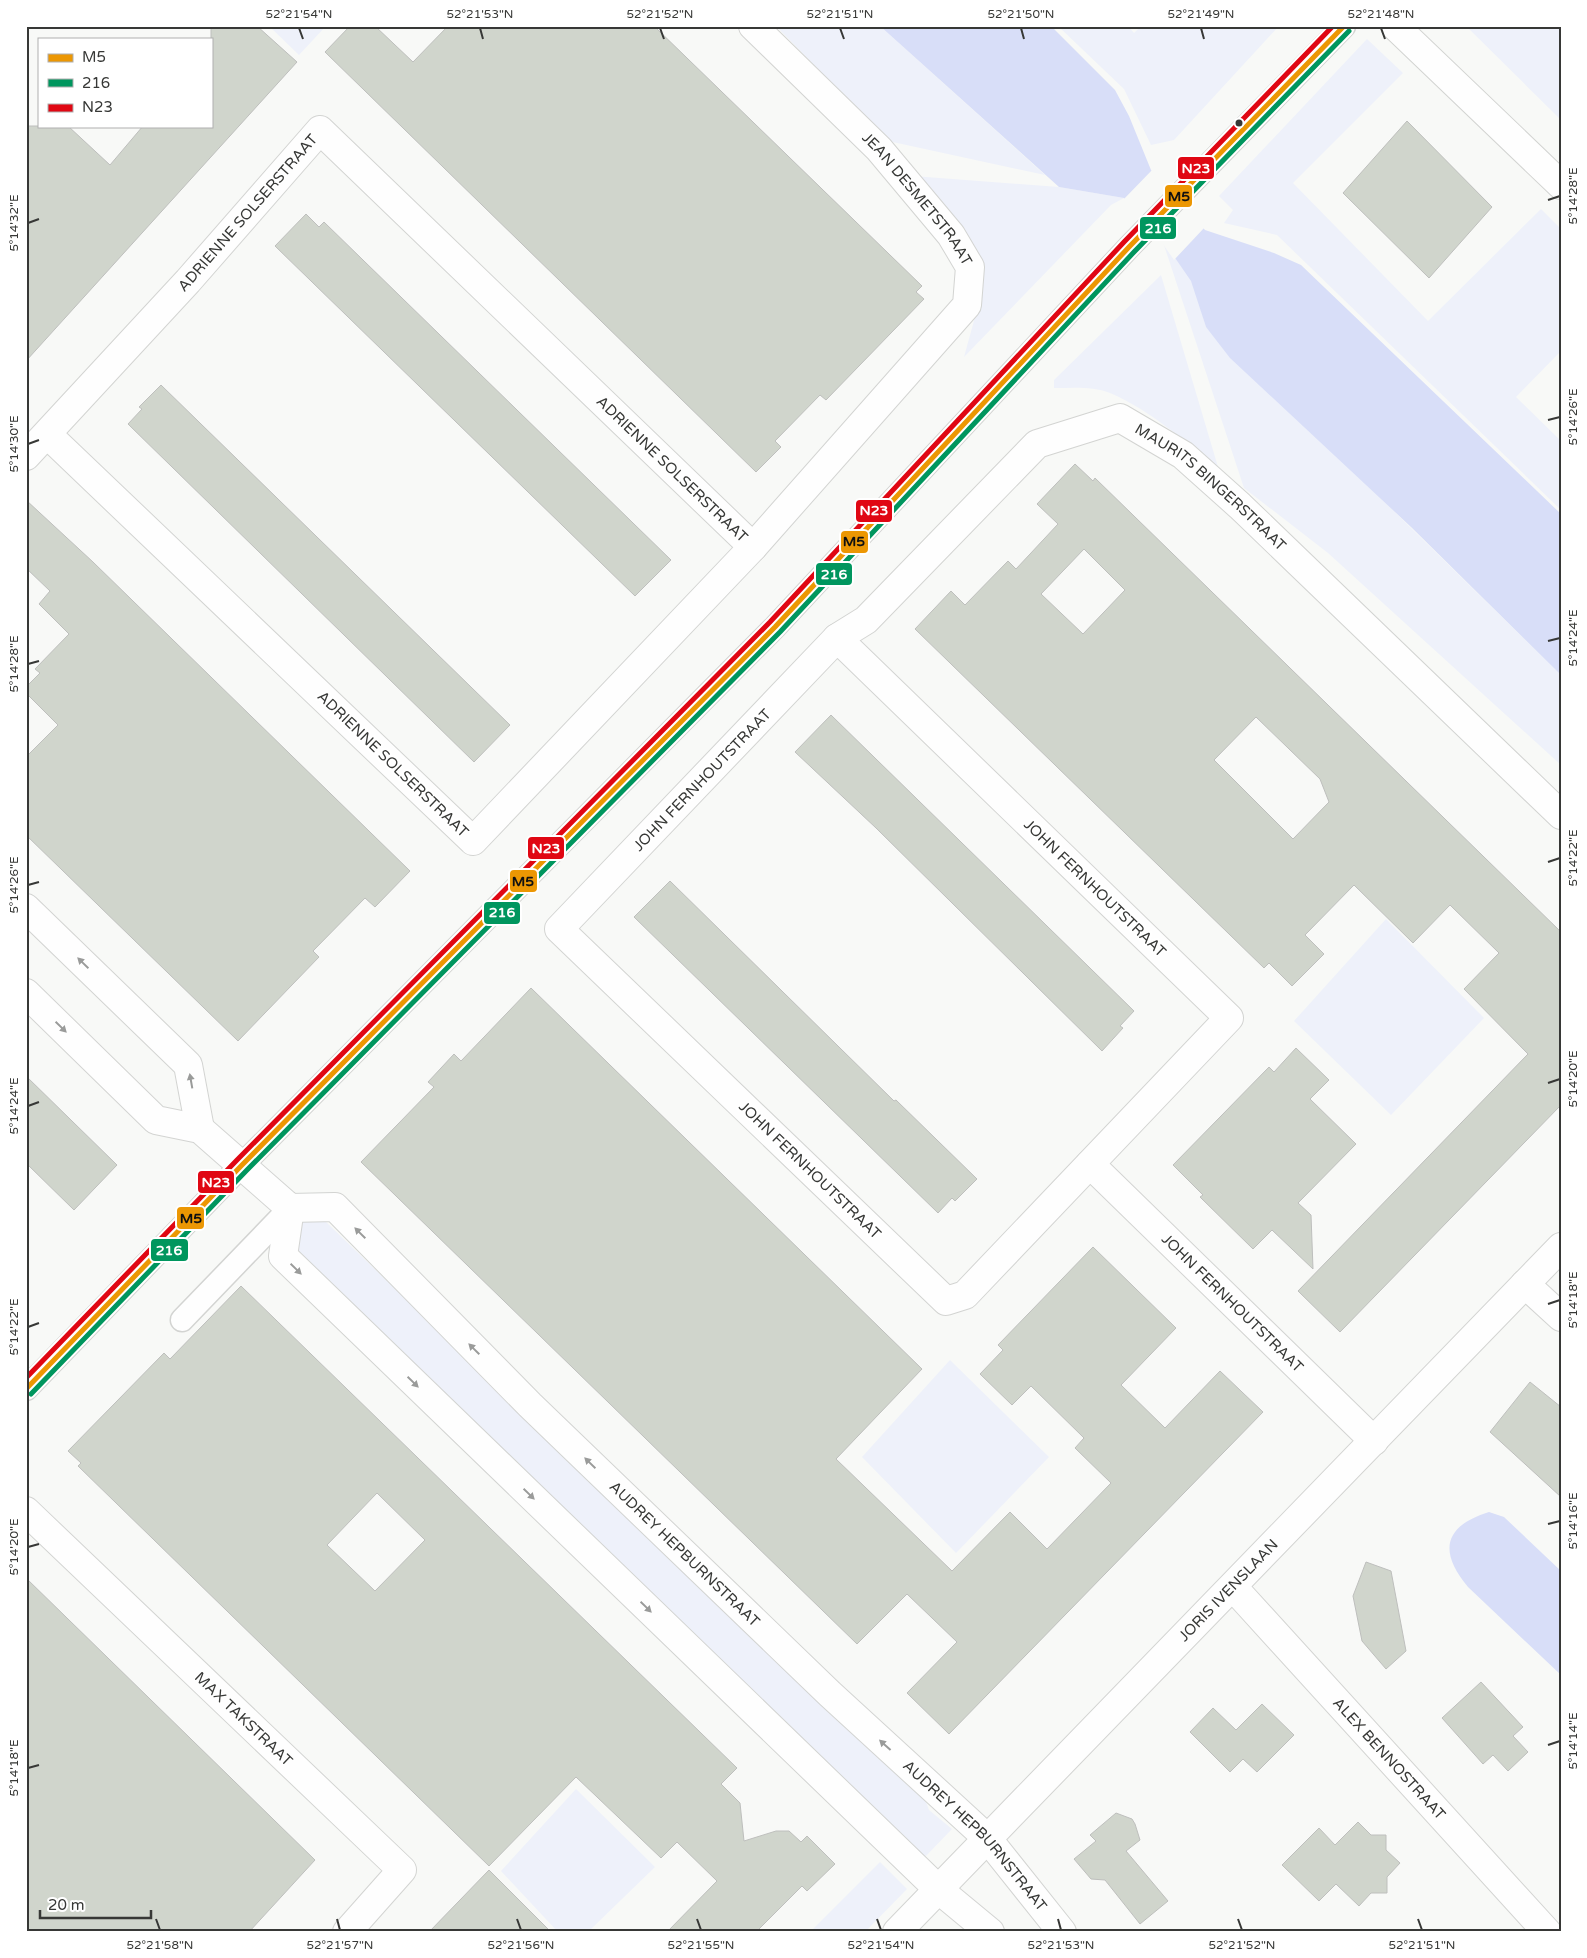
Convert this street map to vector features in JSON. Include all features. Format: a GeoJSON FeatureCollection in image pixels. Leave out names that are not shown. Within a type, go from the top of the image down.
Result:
{"type":"FeatureCollection","features":[{"type":"Feature","properties":{"kind":"street","name":"JEAN DESMETSTRAAT"},"geometry":{"type":"LineString","coordinates":[[753,26],[878,149],[951,235],[970,267],[966,306],[753,547]]}},
{"type":"Feature","properties":{"kind":"street"},"geometry":{"type":"LineString","coordinates":[[1395,26],[1561,185]]}},
{"type":"Feature","properties":{"kind":"street","name":"ADRIENNE SOLSERSTRAAT"},"geometry":{"type":"LineString","coordinates":[[26,456],[46,434],[188,280],[320,130],[753,547],[474,841],[46,434]]}},
{"type":"Feature","properties":{"kind":"street","name":"MAURITS BINGERSTRAAT"},"geometry":{"type":"LineString","coordinates":[[837,638],[866,620],[1037,444],[1120,418],[1183,455],[1240,506],[1561,815]]}},
{"type":"Feature","properties":{"kind":"street","name":"JOHN FERNHOUTSTRAAT"},"geometry":{"type":"LineString","coordinates":[[837,638],[1229,1018],[965,1295],[946,1302],[559,929],[837,638]]}},
{"type":"Feature","properties":{"kind":"street"},"geometry":{"type":"LineString","coordinates":[[26,908],[188,1065],[200,1129]]}},
{"type":"Feature","properties":{"kind":"street"},"geometry":{"type":"LineString","coordinates":[[26,993],[156,1120],[200,1129],[290,1208],[283,1256],[938,1889],[990,1932]]}},
{"type":"Feature","properties":{"kind":"street","name":"JOHN FERNHOUTSTRAAT"},"geometry":{"type":"LineString","coordinates":[[1090,1164],[1374,1441]]}},
{"type":"Feature","properties":{"kind":"street","name":"AUDREY HEPBURNSTRAAT"},"geometry":{"type":"LineString","coordinates":[[290,1208],[335,1208],[530,1405],[830,1694],[986,1838],[1062,1932]]}},
{"type":"Feature","properties":{"kind":"street","name":"JORIS IVENSLAAN"},"geometry":{"type":"LineString","coordinates":[[897,1932],[986,1838],[1233,1587],[1561,1248]]}},
{"type":"Feature","properties":{"kind":"street"},"geometry":{"type":"LineString","coordinates":[[1525,1284],[1561,1317]]}},
{"type":"Feature","properties":{"kind":"street","name":"MAX TAKSTRAAT"},"geometry":{"type":"LineString","coordinates":[[26,1511],[402,1870],[347,1932]]}},
{"type":"Feature","properties":{"kind":"street","name":"ALEX BENNOSTRAAT"},"geometry":{"type":"LineString","coordinates":[[1233,1587],[1547,1932]]}},
{"type":"Feature","properties":{"kind":"lane"},"geometry":{"type":"LineString","coordinates":[[26,1389],[242,1165],[775,627],[1129,247],[1344,26]]}},
{"type":"Feature","properties":{"kind":"lane"},"geometry":{"type":"LineString","coordinates":[[182,1320],[290,1208]]}},
{"type":"Feature","properties":{"kind":"shaded area"},"geometry":{"type":"Polygon","coordinates":[[[269,26],[326,26],[299,55],[269,26]]]}},
{"type":"Feature","properties":{"kind":"shaded area"},"geometry":{"type":"Polygon","coordinates":[[[776,26],[880,26],[1045,175],[888,141],[776,26]]]}},
{"type":"Feature","properties":{"kind":"shaded area"},"geometry":{"type":"Polygon","coordinates":[[[1058,26],[1128,26],[1134,33],[1141,26],[1279,26],[1174,140],[1151,145],[1124,89],[1058,26]]]}},
{"type":"Feature","properties":{"kind":"shaded area"},"geometry":{"type":"Polygon","coordinates":[[[1466,26],[1561,26],[1561,120],[1466,26]]]}},
{"type":"Feature","properties":{"kind":"shaded area"},"geometry":{"type":"Polygon","coordinates":[[[1367,39],[1403,73],[1293,183],[1428,321],[1541,209],[1561,229],[1561,351],[1516,397],[1561,441],[1561,510],[1277,235],[1224,223],[1233,210],[1219,196],[1367,39]]]}},
{"type":"Feature","properties":{"kind":"shaded area"},"geometry":{"type":"Polygon","coordinates":[[[913,176],[1059,187],[1124,198],[1111,205],[964,357],[983,288],[974,255],[913,176]]]}},
{"type":"Feature","properties":{"kind":"shaded area"},"geometry":{"type":"Polygon","coordinates":[[[1162,239],[1192,281],[1206,327],[1561,675],[1561,765],[1328,553],[1244,488],[1162,239]]]}},
{"type":"Feature","properties":{"kind":"shaded area"},"geometry":{"type":"Polygon","coordinates":[[[1161,275],[1218,467],[1166,427],[1125,400],[1097,389],[1054,388],[1054,380],[1161,275]]]}},
{"type":"Feature","properties":{"kind":"shaded area"},"geometry":{"type":"Polygon","coordinates":[[[1386,919],[1484,1018],[1391,1115],[1294,1021],[1386,919]]]}},
{"type":"Feature","properties":{"kind":"shaded area"},"geometry":{"type":"Polygon","coordinates":[[[303,1219],[325,1221],[926,1802],[929,1810],[952,1829],[924,1858],[295,1253],[292,1231],[303,1219]]]}},
{"type":"Feature","properties":{"kind":"shaded area"},"geometry":{"type":"Polygon","coordinates":[[[950,1360],[1049,1457],[956,1553],[862,1457],[950,1360]]]}},
{"type":"Feature","properties":{"kind":"shaded area"},"geometry":{"type":"Polygon","coordinates":[[[576,1789],[655,1867],[588,1932],[558,1932],[501,1871],[576,1789]]]}},
{"type":"Feature","properties":{"kind":"shaded area"},"geometry":{"type":"Polygon","coordinates":[[[880,1862],[907,1889],[865,1932],[810,1932],[880,1862]]]}},
{"type":"Feature","properties":{"kind":"water"},"geometry":{"type":"Polygon","coordinates":[[[880,26],[1051,26],[1115,90],[1129,116],[1151,170],[1205,230],[1274,253],[1301,265],[1561,514],[1561,675],[1411,527],[1230,358],[1206,327],[1191,281],[1162,239],[1124,198],[1059,187],[880,26]]]}},
{"type":"Feature","properties":{"kind":"water"},"geometry":{"type":"Polygon","coordinates":[[[1489,1512],[1504,1517],[1561,1571],[1561,1675],[1468,1587],[1452,1562],[1450,1541],[1455,1532],[1474,1518],[1489,1512]]]}},
{"type":"Feature","properties":{"kind":"pier"},"geometry":{"type":"Polygon","coordinates":[[[1153,169],[1205,227],[1174,260],[1160,240],[1123,200],[1153,169]]]}},
{"type":"Feature","properties":{"kind":"building"},"geometry":{"type":"Polygon","coordinates":[[[211,26],[257,26],[297,62],[26,361],[26,126],[70,128],[110,165],[141,128],[212,128],[211,26]]]}},
{"type":"Feature","properties":{"kind":"building"},"geometry":{"type":"Polygon","coordinates":[[[350,26],[375,26],[413,62],[448,26],[654,26],[922,286],[916,292],[924,299],[826,400],[820,395],[775,441],[781,447],[756,472],[325,52],[350,26]]]}},
{"type":"Feature","properties":{"kind":"building"},"geometry":{"type":"Polygon","coordinates":[[[1407,121],[1492,207],[1429,278],[1343,193],[1407,121]]]}},
{"type":"Feature","properties":{"kind":"building"},"geometry":{"type":"Polygon","coordinates":[[[306,214],[319,227],[324,222],[671,560],[635,596],[275,246],[306,214]]]}},
{"type":"Feature","properties":{"kind":"building"},"geometry":{"type":"Polygon","coordinates":[[[161,385],[510,725],[474,762],[128,424],[142,409],[139,407],[161,385]]]}},
{"type":"Feature","properties":{"kind":"building"},"geometry":{"type":"Polygon","coordinates":[[[1075,464],[1093,481],[1095,478],[1561,932],[1561,1105],[1340,1332],[1298,1291],[1528,1054],[1464,989],[1499,953],[1450,905],[1413,943],[1354,885],[1305,935],[1324,954],[1292,986],[1269,963],[1264,968],[915,629],[951,591],[965,605],[1008,561],[1016,569],[1058,524],[1037,504],[1075,464]],[[1084,549],[1041,594],[1083,634],[1125,590],[1084,549]],[[1256,717],[1214,760],[1293,839],[1329,802],[1320,779],[1256,717]]]}},
{"type":"Feature","properties":{"kind":"building"},"geometry":{"type":"Polygon","coordinates":[[[26,500],[93,562],[410,871],[375,907],[365,898],[313,951],[319,957],[238,1041],[26,835],[26,757],[58,725],[26,693],[26,687],[40,673],[35,669],[69,634],[39,604],[50,591],[26,568],[26,500]]]}},
{"type":"Feature","properties":{"kind":"building"},"geometry":{"type":"Polygon","coordinates":[[[831,715],[1134,1011],[1120,1026],[1123,1028],[1102,1051],[876,828],[795,752],[831,715]]]}},
{"type":"Feature","properties":{"kind":"building"},"geometry":{"type":"Polygon","coordinates":[[[670,881],[894,1101],[896,1100],[977,1179],[955,1201],[952,1198],[938,1213],[634,917],[670,881]]]}},
{"type":"Feature","properties":{"kind":"building"},"geometry":{"type":"Polygon","coordinates":[[[531,988],[922,1369],[836,1459],[952,1571],[1010,1512],[1047,1549],[1111,1483],[1075,1448],[1084,1438],[1031,1386],[1012,1405],[980,1374],[1003,1350],[998,1345],[1093,1247],[1176,1328],[1121,1385],[1165,1428],[1220,1371],[1263,1412],[949,1734],[907,1693],[957,1642],[907,1594],[857,1644],[361,1162],[434,1087],[428,1082],[454,1054],[461,1061],[531,988]]]}},
{"type":"Feature","properties":{"kind":"building"},"geometry":{"type":"Polygon","coordinates":[[[1296,1048],[1329,1080],[1310,1099],[1356,1144],[1298,1203],[1311,1215],[1313,1269],[1272,1230],[1253,1249],[1200,1197],[1203,1195],[1173,1165],[1269,1067],[1274,1072],[1296,1048]]]}},
{"type":"Feature","properties":{"kind":"building"},"geometry":{"type":"Polygon","coordinates":[[[26,1076],[117,1165],[74,1210],[26,1163],[26,1076]]]}},
{"type":"Feature","properties":{"kind":"building"},"geometry":{"type":"Polygon","coordinates":[[[241,1286],[737,1768],[721,1784],[740,1803],[744,1841],[776,1831],[789,1831],[801,1842],[807,1836],[835,1864],[807,1891],[802,1886],[756,1932],[667,1932],[717,1881],[677,1842],[661,1858],[576,1777],[489,1866],[78,1466],[81,1463],[68,1451],[164,1353],[170,1359],[241,1286]],[[377,1493],[327,1545],[375,1591],[425,1540],[377,1493]]]}},
{"type":"Feature","properties":{"kind":"building"},"geometry":{"type":"Polygon","coordinates":[[[1530,1382],[1561,1407],[1561,1497],[1490,1432],[1530,1382]]]}},
{"type":"Feature","properties":{"kind":"building"},"geometry":{"type":"Polygon","coordinates":[[[1366,1562],[1391,1571],[1406,1651],[1386,1669],[1362,1641],[1353,1596],[1366,1562]]]}},
{"type":"Feature","properties":{"kind":"building"},"geometry":{"type":"Polygon","coordinates":[[[26,1578],[315,1860],[249,1932],[26,1932],[26,1578]]]}},
{"type":"Feature","properties":{"kind":"building"},"geometry":{"type":"Polygon","coordinates":[[[1481,1682],[1523,1727],[1513,1736],[1528,1752],[1508,1771],[1493,1755],[1483,1764],[1442,1718],[1481,1682]]]}},
{"type":"Feature","properties":{"kind":"building"},"geometry":{"type":"Polygon","coordinates":[[[1262,1704],[1294,1735],[1257,1772],[1243,1759],[1230,1772],[1190,1732],[1213,1708],[1236,1730],[1262,1704]]]}},
{"type":"Feature","properties":{"kind":"building"},"geometry":{"type":"Polygon","coordinates":[[[1116,1813],[1132,1819],[1135,1824],[1140,1840],[1126,1851],[1168,1901],[1140,1924],[1105,1880],[1091,1879],[1074,1859],[1096,1841],[1090,1835],[1116,1813]]]}},
{"type":"Feature","properties":{"kind":"building"},"geometry":{"type":"Polygon","coordinates":[[[1358,1822],[1371,1835],[1386,1835],[1386,1850],[1400,1863],[1387,1877],[1387,1893],[1371,1893],[1359,1906],[1336,1884],[1319,1901],[1282,1865],[1319,1828],[1335,1845],[1358,1822]]]}},
{"type":"Feature","properties":{"kind":"building"},"geometry":{"type":"Polygon","coordinates":[[[489,1870],[551,1932],[429,1932],[489,1870]]]}},
{"type":"Feature","properties":{"kind":"transit line","name":"N23"},"geometry":{"type":"LineString","coordinates":[[26,1378],[237,1160],[770,622],[1124,242],[1333,26]]}},
{"type":"Feature","properties":{"kind":"transit line","name":"M5"},"geometry":{"type":"LineString","coordinates":[[26,1389],[242,1165],[775,627],[1129,247],[1344,26]]}},
{"type":"Feature","properties":{"kind":"transit line","name":"216"},"geometry":{"type":"LineString","coordinates":[[31,1394],[247,1170],[780,632],[1134,252],[1349,31]]}}]}
